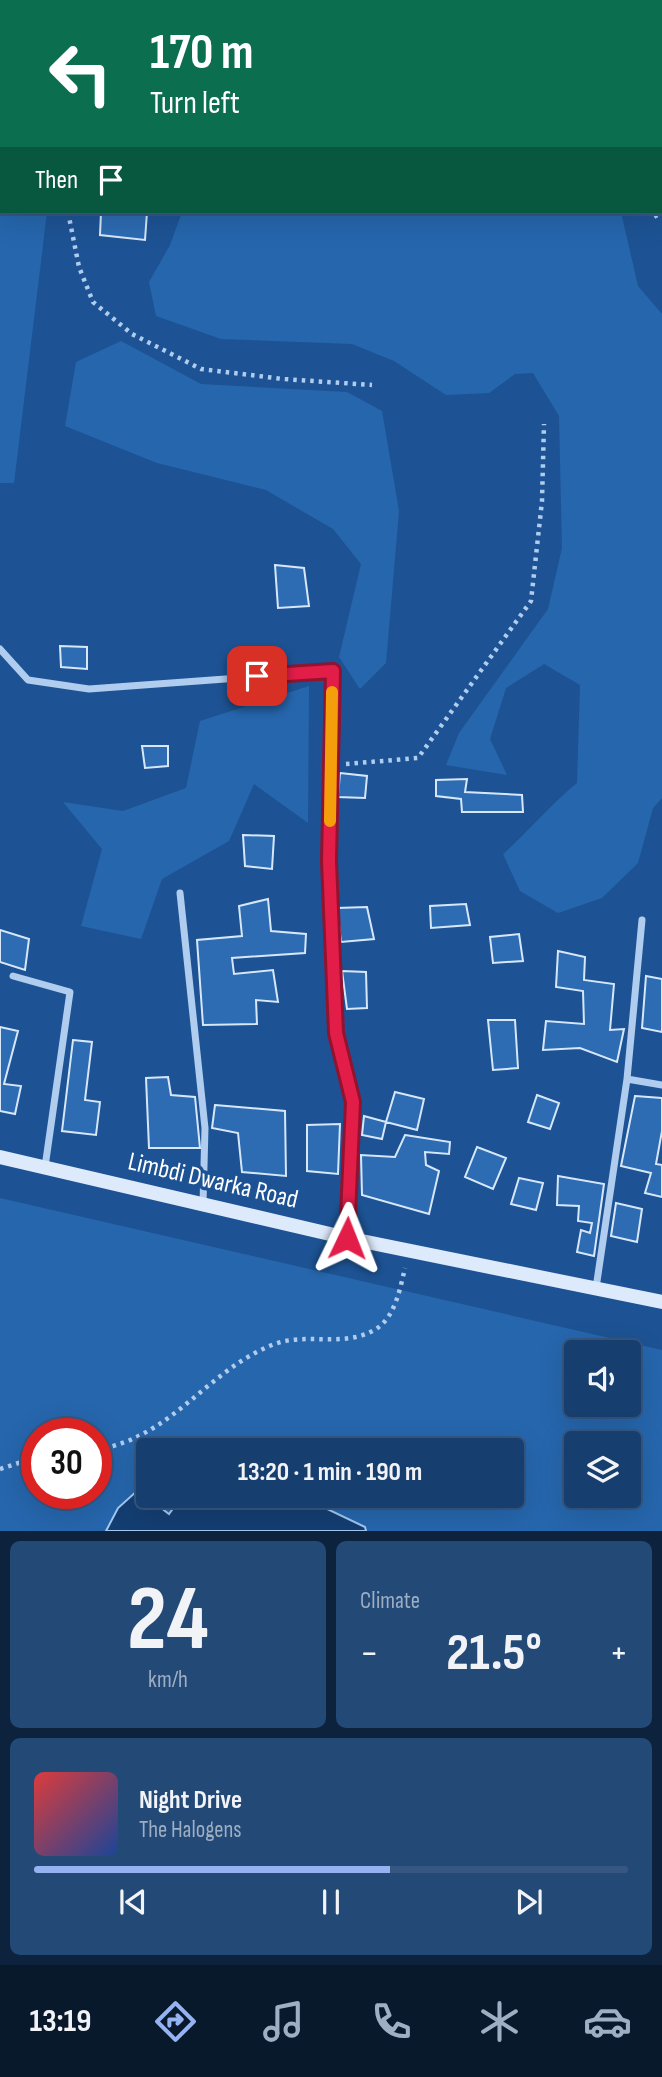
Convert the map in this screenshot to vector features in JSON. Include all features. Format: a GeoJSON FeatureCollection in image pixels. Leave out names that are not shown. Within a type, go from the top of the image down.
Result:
{"type":"FeatureCollection","features":[{"type":"Feature","properties":{"kind":"street"},"geometry":{"type":"LineString","coordinates":[[0,649],[28,680],[89,689],[333,671],[329,861],[336,1033],[353,1102],[347,1238]]}},
{"type":"Feature","properties":{"kind":"street"},"geometry":{"type":"LineString","coordinates":[[180,892],[205,1128],[203,1204]]}},
{"type":"Feature","properties":{"kind":"street"},"geometry":{"type":"LineString","coordinates":[[596,1288],[627,1079],[642,920]]}},
{"type":"Feature","properties":{"kind":"street"},"geometry":{"type":"LineString","coordinates":[[13,976],[70,992],[45,1168]]}},
{"type":"Feature","properties":{"kind":"street"},"geometry":{"type":"LineString","coordinates":[[627,1079],[662,1085]]}},
{"type":"Feature","properties":{"kind":"street","name":"Limbdi Dwarka Road"},"geometry":{"type":"LineString","coordinates":[[0,1157],[347,1238],[662,1302]]}},
{"type":"Feature","properties":{"kind":"path"},"geometry":{"type":"LineString","coordinates":[[68,214],[79,267],[93,302],[132,334],[201,369],[283,379],[372,385]]}},
{"type":"Feature","properties":{"kind":"path"},"geometry":{"type":"LineString","coordinates":[[331,765],[418,758],[531,601],[541,501],[544,424]]}},
{"type":"Feature","properties":{"kind":"path"},"geometry":{"type":"LineString","coordinates":[[112,1444],[156,1429],[199,1396],[235,1362],[276,1343],[352,1340],[378,1328],[397,1302],[410,1250]]}},
{"type":"Feature","properties":{"kind":"path"},"geometry":{"type":"LineString","coordinates":[[0,1469],[21,1462]]}},
{"type":"Feature","properties":{"kind":"shaded area"},"geometry":{"type":"Polygon","coordinates":[[[0,214],[47,214],[14,483],[0,483],[0,214]]]}},
{"type":"Feature","properties":{"kind":"shaded area"},"geometry":{"type":"Polygon","coordinates":[[[181,214],[621,214],[638,286],[662,314],[662,798],[653,808],[638,863],[602,898],[558,913],[520,891],[503,854],[577,783],[580,685],[544,664],[506,688],[490,739],[507,775],[446,765],[459,733],[548,609],[562,548],[559,416],[533,373],[515,374],[489,393],[446,395],[394,361],[352,344],[221,339],[156,316],[149,282],[170,245],[181,214]]]}},
{"type":"Feature","properties":{"kind":"shaded area"},"geometry":{"type":"Polygon","coordinates":[[[121,341],[201,384],[347,392],[382,411],[399,511],[386,663],[360,689],[339,657],[361,564],[333,529],[266,490],[157,463],[65,426],[76,362],[121,341]]]}},
{"type":"Feature","properties":{"kind":"shaded area"},"geometry":{"type":"Polygon","coordinates":[[[309,686],[308,823],[254,784],[229,841],[162,879],[141,939],[81,926],[102,849],[63,802],[123,811],[186,788],[200,721],[309,686]]]}},
{"type":"Feature","properties":{"kind":"shaded area"},"geometry":{"type":"Polygon","coordinates":[[[0,1198],[618,1340],[564,1340],[564,1417],[641,1417],[641,1345],[662,1350],[662,1531],[0,1531],[0,1198]]]}},
{"type":"Feature","properties":{"kind":"shaded area"},"geometry":{"type":"Polygon","coordinates":[[[136,1492],[136,1508],[161,1508],[169,1514],[173,1508],[325,1508],[365,1527],[366,1531],[106,1531],[118,1508],[136,1492]]]}},
{"type":"Feature","properties":{"kind":"building"},"geometry":{"type":"Polygon","coordinates":[[[101,214],[147,214],[145,240],[100,235],[101,214]]]}},
{"type":"Feature","properties":{"kind":"building"},"geometry":{"type":"Polygon","coordinates":[[[275,565],[304,568],[309,606],[278,608],[275,565]]]}},
{"type":"Feature","properties":{"kind":"building"},"geometry":{"type":"Polygon","coordinates":[[[60,646],[87,647],[87,669],[61,667],[60,646]]]}},
{"type":"Feature","properties":{"kind":"building"},"geometry":{"type":"Polygon","coordinates":[[[142,746],[168,746],[168,766],[145,768],[142,746]]]}},
{"type":"Feature","properties":{"kind":"building"},"geometry":{"type":"Polygon","coordinates":[[[340,773],[367,776],[365,798],[338,797],[340,773]]]}},
{"type":"Feature","properties":{"kind":"building"},"geometry":{"type":"Polygon","coordinates":[[[467,779],[465,792],[522,795],[523,812],[462,812],[461,799],[436,796],[436,780],[467,779]]]}},
{"type":"Feature","properties":{"kind":"building"},"geometry":{"type":"Polygon","coordinates":[[[243,835],[274,836],[272,869],[245,866],[243,835]]]}},
{"type":"Feature","properties":{"kind":"building"},"geometry":{"type":"Polygon","coordinates":[[[268,899],[271,931],[306,934],[305,953],[232,958],[234,974],[273,970],[278,1002],[256,1000],[257,1024],[203,1025],[197,940],[242,936],[239,906],[268,899]]]}},
{"type":"Feature","properties":{"kind":"building"},"geometry":{"type":"Polygon","coordinates":[[[466,904],[470,925],[431,928],[430,906],[466,904]]]}},
{"type":"Feature","properties":{"kind":"building"},"geometry":{"type":"Polygon","coordinates":[[[367,907],[374,939],[341,942],[337,908],[367,907]]]}},
{"type":"Feature","properties":{"kind":"building"},"geometry":{"type":"Polygon","coordinates":[[[0,930],[29,939],[25,970],[0,962],[0,930]]]}},
{"type":"Feature","properties":{"kind":"building"},"geometry":{"type":"Polygon","coordinates":[[[519,934],[523,961],[493,963],[490,937],[519,934]]]}},
{"type":"Feature","properties":{"kind":"building"},"geometry":{"type":"Polygon","coordinates":[[[558,951],[585,957],[584,980],[614,984],[610,1030],[624,1029],[617,1062],[580,1048],[543,1050],[546,1021],[584,1024],[583,991],[556,987],[558,951]]]}},
{"type":"Feature","properties":{"kind":"building"},"geometry":{"type":"Polygon","coordinates":[[[342,971],[366,972],[367,1008],[347,1009],[342,971]]]}},
{"type":"Feature","properties":{"kind":"building"},"geometry":{"type":"Polygon","coordinates":[[[646,976],[662,979],[662,1032],[642,1028],[646,976]]]}},
{"type":"Feature","properties":{"kind":"building"},"geometry":{"type":"Polygon","coordinates":[[[488,1020],[515,1020],[518,1068],[493,1070],[488,1020]]]}},
{"type":"Feature","properties":{"kind":"building"},"geometry":{"type":"Polygon","coordinates":[[[0,1027],[18,1031],[4,1084],[21,1086],[15,1114],[0,1111],[0,1027]]]}},
{"type":"Feature","properties":{"kind":"building"},"geometry":{"type":"Polygon","coordinates":[[[73,1040],[92,1042],[85,1100],[100,1102],[96,1135],[62,1131],[73,1040]]]}},
{"type":"Feature","properties":{"kind":"building"},"geometry":{"type":"Polygon","coordinates":[[[168,1077],[171,1095],[195,1097],[200,1148],[149,1148],[146,1078],[168,1077]]]}},
{"type":"Feature","properties":{"kind":"building"},"geometry":{"type":"Polygon","coordinates":[[[395,1092],[424,1099],[417,1130],[386,1122],[395,1092]]]}},
{"type":"Feature","properties":{"kind":"building"},"geometry":{"type":"Polygon","coordinates":[[[537,1095],[559,1103],[550,1129],[528,1122],[537,1095]]]}},
{"type":"Feature","properties":{"kind":"building"},"geometry":{"type":"Polygon","coordinates":[[[635,1096],[662,1098],[662,1131],[656,1164],[662,1165],[662,1197],[645,1193],[651,1173],[621,1166],[635,1096]]]}},
{"type":"Feature","properties":{"kind":"building"},"geometry":{"type":"Polygon","coordinates":[[[215,1105],[285,1111],[286,1176],[242,1172],[238,1133],[212,1128],[215,1105]]]}},
{"type":"Feature","properties":{"kind":"building"},"geometry":{"type":"Polygon","coordinates":[[[364,1116],[386,1122],[382,1139],[362,1135],[364,1116]]]}},
{"type":"Feature","properties":{"kind":"building"},"geometry":{"type":"Polygon","coordinates":[[[340,1124],[338,1174],[307,1171],[307,1125],[340,1124]]]}},
{"type":"Feature","properties":{"kind":"building"},"geometry":{"type":"Polygon","coordinates":[[[405,1135],[450,1142],[449,1154],[425,1152],[426,1165],[439,1171],[429,1214],[362,1195],[361,1155],[395,1157],[405,1135]]]}},
{"type":"Feature","properties":{"kind":"building"},"geometry":{"type":"Polygon","coordinates":[[[477,1147],[506,1158],[493,1189],[465,1177],[477,1147]]]}},
{"type":"Feature","properties":{"kind":"building"},"geometry":{"type":"Polygon","coordinates":[[[558,1176],[604,1184],[594,1256],[577,1252],[581,1230],[590,1233],[592,1223],[578,1221],[579,1206],[557,1205],[558,1176]]]}},
{"type":"Feature","properties":{"kind":"building"},"geometry":{"type":"Polygon","coordinates":[[[519,1178],[543,1183],[536,1210],[511,1204],[519,1178]]]}},
{"type":"Feature","properties":{"kind":"building"},"geometry":{"type":"Polygon","coordinates":[[[616,1203],[642,1209],[637,1242],[611,1236],[616,1203]]]}},
{"type":"Feature","properties":{"kind":"slow traffic"},"geometry":{"type":"LineString","coordinates":[[330,821],[332,692]]}},
{"type":"Feature","properties":{"kind":"route"},"geometry":{"type":"LineString","coordinates":[[257,676],[333,671],[329,861],[336,1033],[353,1102],[347,1238]]}}]}
